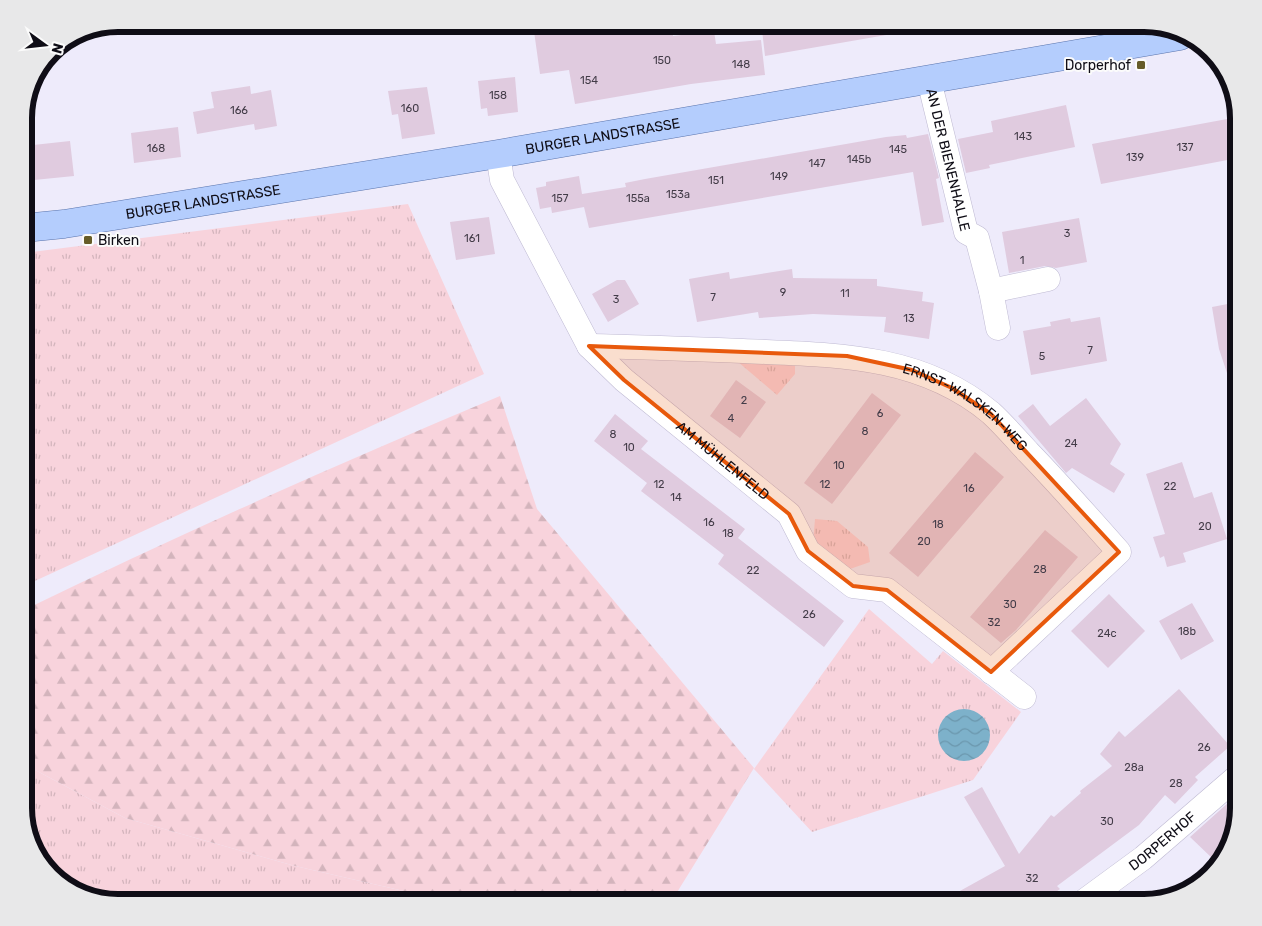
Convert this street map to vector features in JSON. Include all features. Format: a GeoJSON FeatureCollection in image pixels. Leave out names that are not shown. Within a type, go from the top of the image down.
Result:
{"type":"FeatureCollection","features":[{"type":"Feature","properties":{"kind":"main road","name":"BURGER LANDSTRASSE"},"geometry":{"type":"LineString","coordinates":[[33,227],[64,224],[498,154],[1172,37]]}},
{"type":"Feature","properties":{"kind":"street","name":"AN DER BIENENHALLE"},"geometry":{"type":"LineString","coordinates":[[929,80],[966,232],[977,238],[991,291],[998,328]]}},
{"type":"Feature","properties":{"kind":"street","name":"AM MÜHLENFELD"},"geometry":{"type":"LineString","coordinates":[[498,154],[502,180],[589,346],[624,380],[789,514],[808,551],[853,586],[887,590],[1024,697]]}},
{"type":"Feature","properties":{"kind":"street"},"geometry":{"type":"LineString","coordinates":[[991,291],[1048,279]]}},
{"type":"Feature","properties":{"kind":"street","name":"ERNST-WALSKEN-WEG"},"geometry":{"type":"LineString","coordinates":[[589,346],[818,354],[871,359],[891,363],[925,375],[952,388],[991,414],[1055,479],[1119,552],[991,672]]}},
{"type":"Feature","properties":{"kind":"street","name":"DORPERHOF"},"geometry":{"type":"LineString","coordinates":[[1094,894],[1143,858],[1230,783]]}},
{"type":"Feature","properties":{"kind":"highlighted area"},"geometry":{"type":"Polygon","coordinates":[[[589,346],[847,356],[912,370],[952,388],[991,414],[1119,552],[991,672],[887,590],[853,586],[808,551],[789,514],[624,380],[589,346]]]}},
{"type":"Feature","properties":{"kind":"green space"},"geometry":{"type":"Polygon","coordinates":[[[408,204],[484,374],[33,582],[33,252],[408,204]]]}},
{"type":"Feature","properties":{"kind":"green space"},"geometry":{"type":"Polygon","coordinates":[[[737,361],[795,362],[795,374],[777,395],[737,361]]]}},
{"type":"Feature","properties":{"kind":"green space"},"geometry":{"type":"Polygon","coordinates":[[[500,396],[537,509],[754,768],[676,894],[414,894],[295,866],[125,818],[33,769],[33,606],[260,500],[500,396]]]}},
{"type":"Feature","properties":{"kind":"green space"},"geometry":{"type":"Polygon","coordinates":[[[815,519],[837,521],[868,547],[870,562],[850,569],[813,543],[815,519]]]}},
{"type":"Feature","properties":{"kind":"green space"},"geometry":{"type":"Polygon","coordinates":[[[869,609],[932,664],[943,651],[1021,712],[973,780],[812,832],[754,769],[869,609]]]}},
{"type":"Feature","properties":{"kind":"green space"},"geometry":{"type":"Polygon","coordinates":[[[33,769],[125,818],[295,866],[414,894],[119,894],[91,889],[66,876],[50,860],[41,845],[35,830],[33,813],[33,769]]]}},
{"type":"Feature","properties":{"kind":"water"},"geometry":{"type":"Polygon","coordinates":[[[959,709],[969,709],[978,713],[986,721],[990,735],[986,749],[978,757],[969,761],[959,761],[950,757],[942,749],[938,740],[938,730],[942,721],[950,713],[959,709]]]}},
{"type":"Feature","properties":{"kind":"building"},"geometry":{"type":"Polygon","coordinates":[[[534,32],[583,32],[583,34],[597,32],[673,32],[673,36],[714,32],[716,44],[761,40],[765,75],[691,84],[575,104],[569,70],[540,74],[534,32]]]}},
{"type":"Feature","properties":{"kind":"building"},"geometry":{"type":"Polygon","coordinates":[[[762,32],[892,32],[892,34],[765,56],[762,32]]]}},
{"type":"Feature","properties":{"kind":"building"},"geometry":{"type":"Polygon","coordinates":[[[515,77],[518,112],[488,116],[487,108],[481,109],[478,81],[515,77]]]}},
{"type":"Feature","properties":{"kind":"building"},"geometry":{"type":"Polygon","coordinates":[[[250,86],[251,94],[271,90],[277,126],[255,130],[254,124],[197,134],[193,112],[214,108],[211,92],[250,86]]]}},
{"type":"Feature","properties":{"kind":"building"},"geometry":{"type":"Polygon","coordinates":[[[427,87],[435,134],[402,139],[398,114],[392,115],[388,91],[427,87]]]}},
{"type":"Feature","properties":{"kind":"building"},"geometry":{"type":"Polygon","coordinates":[[[1066,105],[1075,147],[989,165],[990,168],[966,173],[958,139],[993,132],[991,121],[1066,105]]]}},
{"type":"Feature","properties":{"kind":"building"},"geometry":{"type":"Polygon","coordinates":[[[1230,118],[1230,160],[1101,184],[1092,144],[1230,118]]]}},
{"type":"Feature","properties":{"kind":"building"},"geometry":{"type":"Polygon","coordinates":[[[178,127],[181,157],[134,163],[131,133],[178,127]]]}},
{"type":"Feature","properties":{"kind":"building"},"geometry":{"type":"Polygon","coordinates":[[[928,134],[939,178],[936,179],[944,222],[922,226],[913,172],[589,228],[584,207],[552,213],[551,207],[540,209],[536,188],[546,186],[546,182],[579,176],[582,194],[626,187],[625,183],[645,179],[886,137],[906,135],[907,138],[928,134]]]}},
{"type":"Feature","properties":{"kind":"building"},"geometry":{"type":"Polygon","coordinates":[[[70,141],[74,176],[33,180],[33,145],[70,141]]]}},
{"type":"Feature","properties":{"kind":"building"},"geometry":{"type":"Polygon","coordinates":[[[489,217],[495,254],[456,260],[450,222],[489,217]]]}},
{"type":"Feature","properties":{"kind":"building"},"geometry":{"type":"Polygon","coordinates":[[[1079,218],[1087,262],[1056,268],[1045,266],[1009,273],[1002,232],[1079,218]]]}},
{"type":"Feature","properties":{"kind":"building"},"geometry":{"type":"Polygon","coordinates":[[[792,269],[793,278],[877,279],[877,286],[923,292],[922,301],[934,303],[929,339],[884,332],[886,317],[813,314],[759,318],[758,312],[697,322],[689,279],[729,272],[730,279],[792,269]]]}},
{"type":"Feature","properties":{"kind":"building"},"geometry":{"type":"Polygon","coordinates":[[[617,280],[625,280],[639,304],[608,322],[592,294],[617,280]]]}},
{"type":"Feature","properties":{"kind":"building"},"geometry":{"type":"Polygon","coordinates":[[[1230,304],[1230,382],[1219,349],[1212,307],[1230,304]]]}},
{"type":"Feature","properties":{"kind":"building"},"geometry":{"type":"Polygon","coordinates":[[[1100,317],[1107,361],[1031,375],[1023,331],[1051,326],[1050,322],[1070,318],[1071,322],[1100,317]]]}},
{"type":"Feature","properties":{"kind":"building"},"geometry":{"type":"Polygon","coordinates":[[[736,380],[766,402],[740,438],[710,416],[736,380]]]}},
{"type":"Feature","properties":{"kind":"building"},"geometry":{"type":"Polygon","coordinates":[[[872,393],[901,415],[832,504],[804,483],[872,393]]]}},
{"type":"Feature","properties":{"kind":"building"},"geometry":{"type":"Polygon","coordinates":[[[1086,398],[1121,444],[1110,464],[1125,474],[1114,493],[1072,468],[1066,473],[1018,416],[1033,404],[1050,426],[1086,398]]]}},
{"type":"Feature","properties":{"kind":"building"},"geometry":{"type":"Polygon","coordinates":[[[615,414],[648,441],[641,449],[745,529],[738,538],[844,621],[824,647],[718,564],[724,555],[641,491],[647,483],[594,441],[615,414]]]}},
{"type":"Feature","properties":{"kind":"building"},"geometry":{"type":"Polygon","coordinates":[[[975,452],[1004,477],[918,577],[889,553],[975,452]]]}},
{"type":"Feature","properties":{"kind":"building"},"geometry":{"type":"Polygon","coordinates":[[[1182,462],[1194,498],[1212,492],[1227,539],[1183,553],[1186,562],[1167,567],[1164,556],[1160,558],[1153,537],[1165,534],[1146,474],[1182,462]]]}},
{"type":"Feature","properties":{"kind":"building"},"geometry":{"type":"Polygon","coordinates":[[[1045,530],[1078,557],[1016,630],[1001,643],[970,617],[1045,530]]]}},
{"type":"Feature","properties":{"kind":"building"},"geometry":{"type":"Polygon","coordinates":[[[1109,594],[1145,631],[1108,668],[1071,631],[1109,594]]]}},
{"type":"Feature","properties":{"kind":"building"},"geometry":{"type":"Polygon","coordinates":[[[1192,603],[1214,641],[1181,660],[1159,621],[1192,603]]]}},
{"type":"Feature","properties":{"kind":"building"},"geometry":{"type":"Polygon","coordinates":[[[1179,689],[1230,746],[1195,777],[1198,780],[1175,804],[1165,795],[1139,825],[1057,886],[1060,889],[1053,894],[954,894],[1005,866],[964,797],[982,787],[1019,854],[1051,815],[1054,817],[1081,793],[1080,791],[1112,766],[1100,754],[1119,731],[1125,737],[1179,689]]]}},
{"type":"Feature","properties":{"kind":"building"},"geometry":{"type":"Polygon","coordinates":[[[1230,801],[1225,835],[1213,859],[1190,837],[1230,801]]]}},
{"type":"Feature","properties":{"kind":"place","name":"Dorperhof"},"geometry":{"type":"Point","coordinates":[1141,65]}},
{"type":"Feature","properties":{"kind":"place","name":"Birken"},"geometry":{"type":"Point","coordinates":[88,240]}}]}
